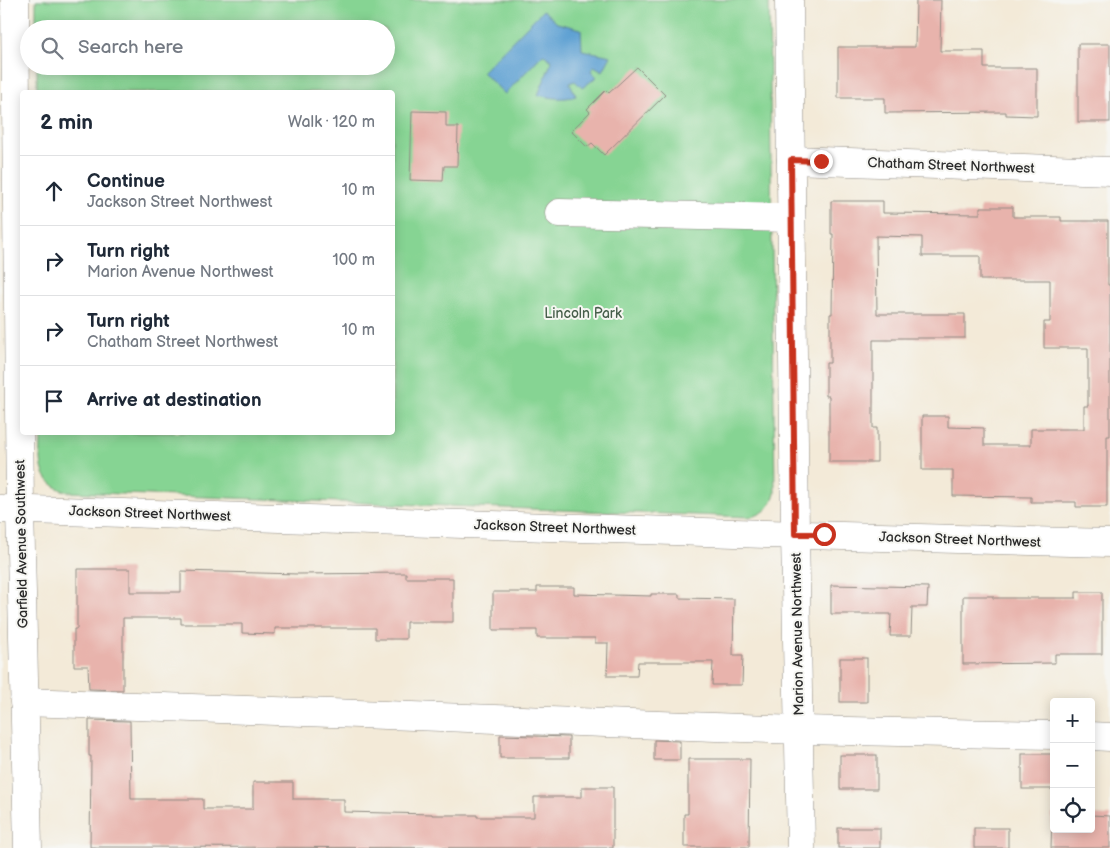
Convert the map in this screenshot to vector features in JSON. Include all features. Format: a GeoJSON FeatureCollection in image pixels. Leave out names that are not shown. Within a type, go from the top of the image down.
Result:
{"type":"FeatureCollection","features":[{"type":"Feature","properties":{"kind":"street","name":"Garfield Avenue Southwest"},"geometry":{"type":"LineString","coordinates":[[15,0],[20,330]]}},
{"type":"Feature","properties":{"kind":"street","name":"Marion Avenue Northwest"},"geometry":{"type":"LineString","coordinates":[[789,0],[795,534],[801,848]]}},
{"type":"Feature","properties":{"kind":"street","name":"Chatham Street Northwest"},"geometry":{"type":"LineString","coordinates":[[791,160],[1110,171]]}},
{"type":"Feature","properties":{"kind":"street"},"geometry":{"type":"LineString","coordinates":[[559,213],[791,218]]}},
{"type":"Feature","properties":{"kind":"street","name":"Garfield Avenue Southwest"},"geometry":{"type":"LineString","coordinates":[[20,406],[10,509],[24,702],[28,848]]}},
{"type":"Feature","properties":{"kind":"street","name":"Jackson Street Northwest"},"geometry":{"type":"LineString","coordinates":[[10,509],[1110,543]]}},
{"type":"Feature","properties":{"kind":"street"},"geometry":{"type":"LineString","coordinates":[[24,702],[800,730],[1050,736]]}},
{"type":"Feature","properties":{"kind":"street"},"geometry":{"type":"LineString","coordinates":[[1095,736],[1110,737]]}},
{"type":"Feature","properties":{"kind":"green space","name":"Lincoln Park"},"geometry":{"type":"Polygon","coordinates":[[[36,0],[769,0],[775,493],[769,506],[763,512],[749,517],[68,492],[50,483],[42,469],[41,435],[395,435],[395,90],[37,90],[37,75],[395,75],[395,20],[36,20],[36,0]]]}},
{"type":"Feature","properties":{"kind":"water"},"geometry":{"type":"Polygon","coordinates":[[[543,10],[557,23],[581,29],[582,50],[611,56],[603,71],[594,66],[591,71],[597,77],[582,88],[575,81],[570,83],[576,96],[557,98],[538,95],[552,61],[543,54],[505,94],[482,72],[543,10]]]}},
{"type":"Feature","properties":{"kind":"building"},"geometry":{"type":"Polygon","coordinates":[[[916,0],[941,0],[940,51],[984,51],[984,68],[1037,68],[1037,116],[1006,115],[1006,112],[885,113],[885,98],[838,98],[838,47],[915,47],[916,0]]]}},
{"type":"Feature","properties":{"kind":"building"},"geometry":{"type":"Polygon","coordinates":[[[1078,44],[1110,44],[1110,122],[1078,122],[1078,44]]]}},
{"type":"Feature","properties":{"kind":"building"},"geometry":{"type":"Polygon","coordinates":[[[637,67],[665,95],[604,155],[592,143],[587,147],[571,131],[590,112],[587,109],[606,90],[609,93],[637,67]]]}},
{"type":"Feature","properties":{"kind":"building"},"geometry":{"type":"Polygon","coordinates":[[[412,111],[446,112],[446,127],[458,127],[457,166],[444,166],[443,181],[410,180],[412,111]]]}},
{"type":"Feature","properties":{"kind":"building"},"geometry":{"type":"Polygon","coordinates":[[[831,201],[883,201],[883,213],[980,214],[980,207],[1013,207],[1013,217],[1061,217],[1061,221],[1108,221],[1110,436],[1107,436],[1107,507],[1076,507],[1076,502],[1031,502],[1031,497],[953,496],[953,470],[922,470],[922,416],[948,416],[948,427],[984,428],[984,445],[1031,445],[1031,429],[1084,429],[1084,406],[1088,406],[1088,348],[1044,348],[1044,322],[1050,322],[1050,280],[980,280],[980,256],[922,256],[922,237],[876,236],[877,314],[965,314],[965,338],[892,338],[892,340],[873,340],[873,428],[877,428],[877,462],[829,462],[829,396],[826,396],[826,363],[830,363],[830,314],[832,314],[833,234],[831,234],[831,201]]]}},
{"type":"Feature","properties":{"kind":"building"},"geometry":{"type":"Polygon","coordinates":[[[77,569],[130,569],[130,592],[181,592],[181,571],[298,574],[406,573],[406,578],[453,578],[453,622],[406,622],[406,639],[375,639],[375,628],[275,628],[275,634],[242,633],[242,624],[181,624],[181,618],[123,618],[123,690],[89,689],[88,666],[74,666],[74,629],[77,629],[77,569]]]}},
{"type":"Feature","properties":{"kind":"building"},"geometry":{"type":"Polygon","coordinates":[[[831,585],[928,587],[927,607],[912,607],[911,636],[890,636],[891,614],[831,614],[831,585]]]}},
{"type":"Feature","properties":{"kind":"building"},"geometry":{"type":"Polygon","coordinates":[[[537,587],[574,587],[574,594],[651,596],[651,594],[679,594],[679,598],[734,599],[733,655],[743,655],[742,685],[712,685],[713,662],[638,662],[637,676],[607,676],[608,643],[595,643],[595,638],[537,638],[537,630],[493,630],[493,592],[537,592],[537,587]]]}},
{"type":"Feature","properties":{"kind":"building"},"geometry":{"type":"Polygon","coordinates":[[[1076,592],[1102,592],[1102,654],[1055,654],[1055,663],[963,664],[963,596],[1076,598],[1076,592]]]}},
{"type":"Feature","properties":{"kind":"building"},"geometry":{"type":"Polygon","coordinates":[[[840,658],[867,658],[867,702],[840,702],[840,658]]]}},
{"type":"Feature","properties":{"kind":"building"},"geometry":{"type":"Polygon","coordinates":[[[89,720],[130,721],[131,799],[203,799],[203,809],[253,809],[253,782],[293,782],[293,799],[344,799],[344,812],[534,817],[534,797],[582,797],[582,787],[613,787],[613,848],[90,847],[91,756],[89,756],[89,720]]]}},
{"type":"Feature","properties":{"kind":"building"},"geometry":{"type":"Polygon","coordinates":[[[500,735],[569,737],[569,758],[500,758],[500,735]]]}},
{"type":"Feature","properties":{"kind":"building"},"geometry":{"type":"Polygon","coordinates":[[[654,740],[680,741],[680,760],[654,760],[654,740]]]}},
{"type":"Feature","properties":{"kind":"building"},"geometry":{"type":"Polygon","coordinates":[[[1022,754],[1050,754],[1050,789],[1022,789],[1022,754]]]}},
{"type":"Feature","properties":{"kind":"building"},"geometry":{"type":"Polygon","coordinates":[[[840,755],[877,755],[877,789],[840,789],[840,755]]]}},
{"type":"Feature","properties":{"kind":"building"},"geometry":{"type":"Polygon","coordinates":[[[688,759],[750,759],[749,847],[684,847],[684,814],[688,814],[688,759]]]}},
{"type":"Feature","properties":{"kind":"building"},"geometry":{"type":"Polygon","coordinates":[[[1095,815],[1110,816],[1110,848],[1051,848],[1051,833],[1095,833],[1095,815]]]}},
{"type":"Feature","properties":{"kind":"building"},"geometry":{"type":"Polygon","coordinates":[[[838,828],[880,828],[880,848],[838,848],[838,828]]]}},
{"type":"Feature","properties":{"kind":"building"},"geometry":{"type":"Polygon","coordinates":[[[974,828],[1008,828],[1008,848],[974,848],[974,828]]]}},
{"type":"Feature","properties":{"kind":"route"},"geometry":{"type":"LineString","coordinates":[[821,161],[791,160],[791,218],[795,534],[824,534]]}}]}
